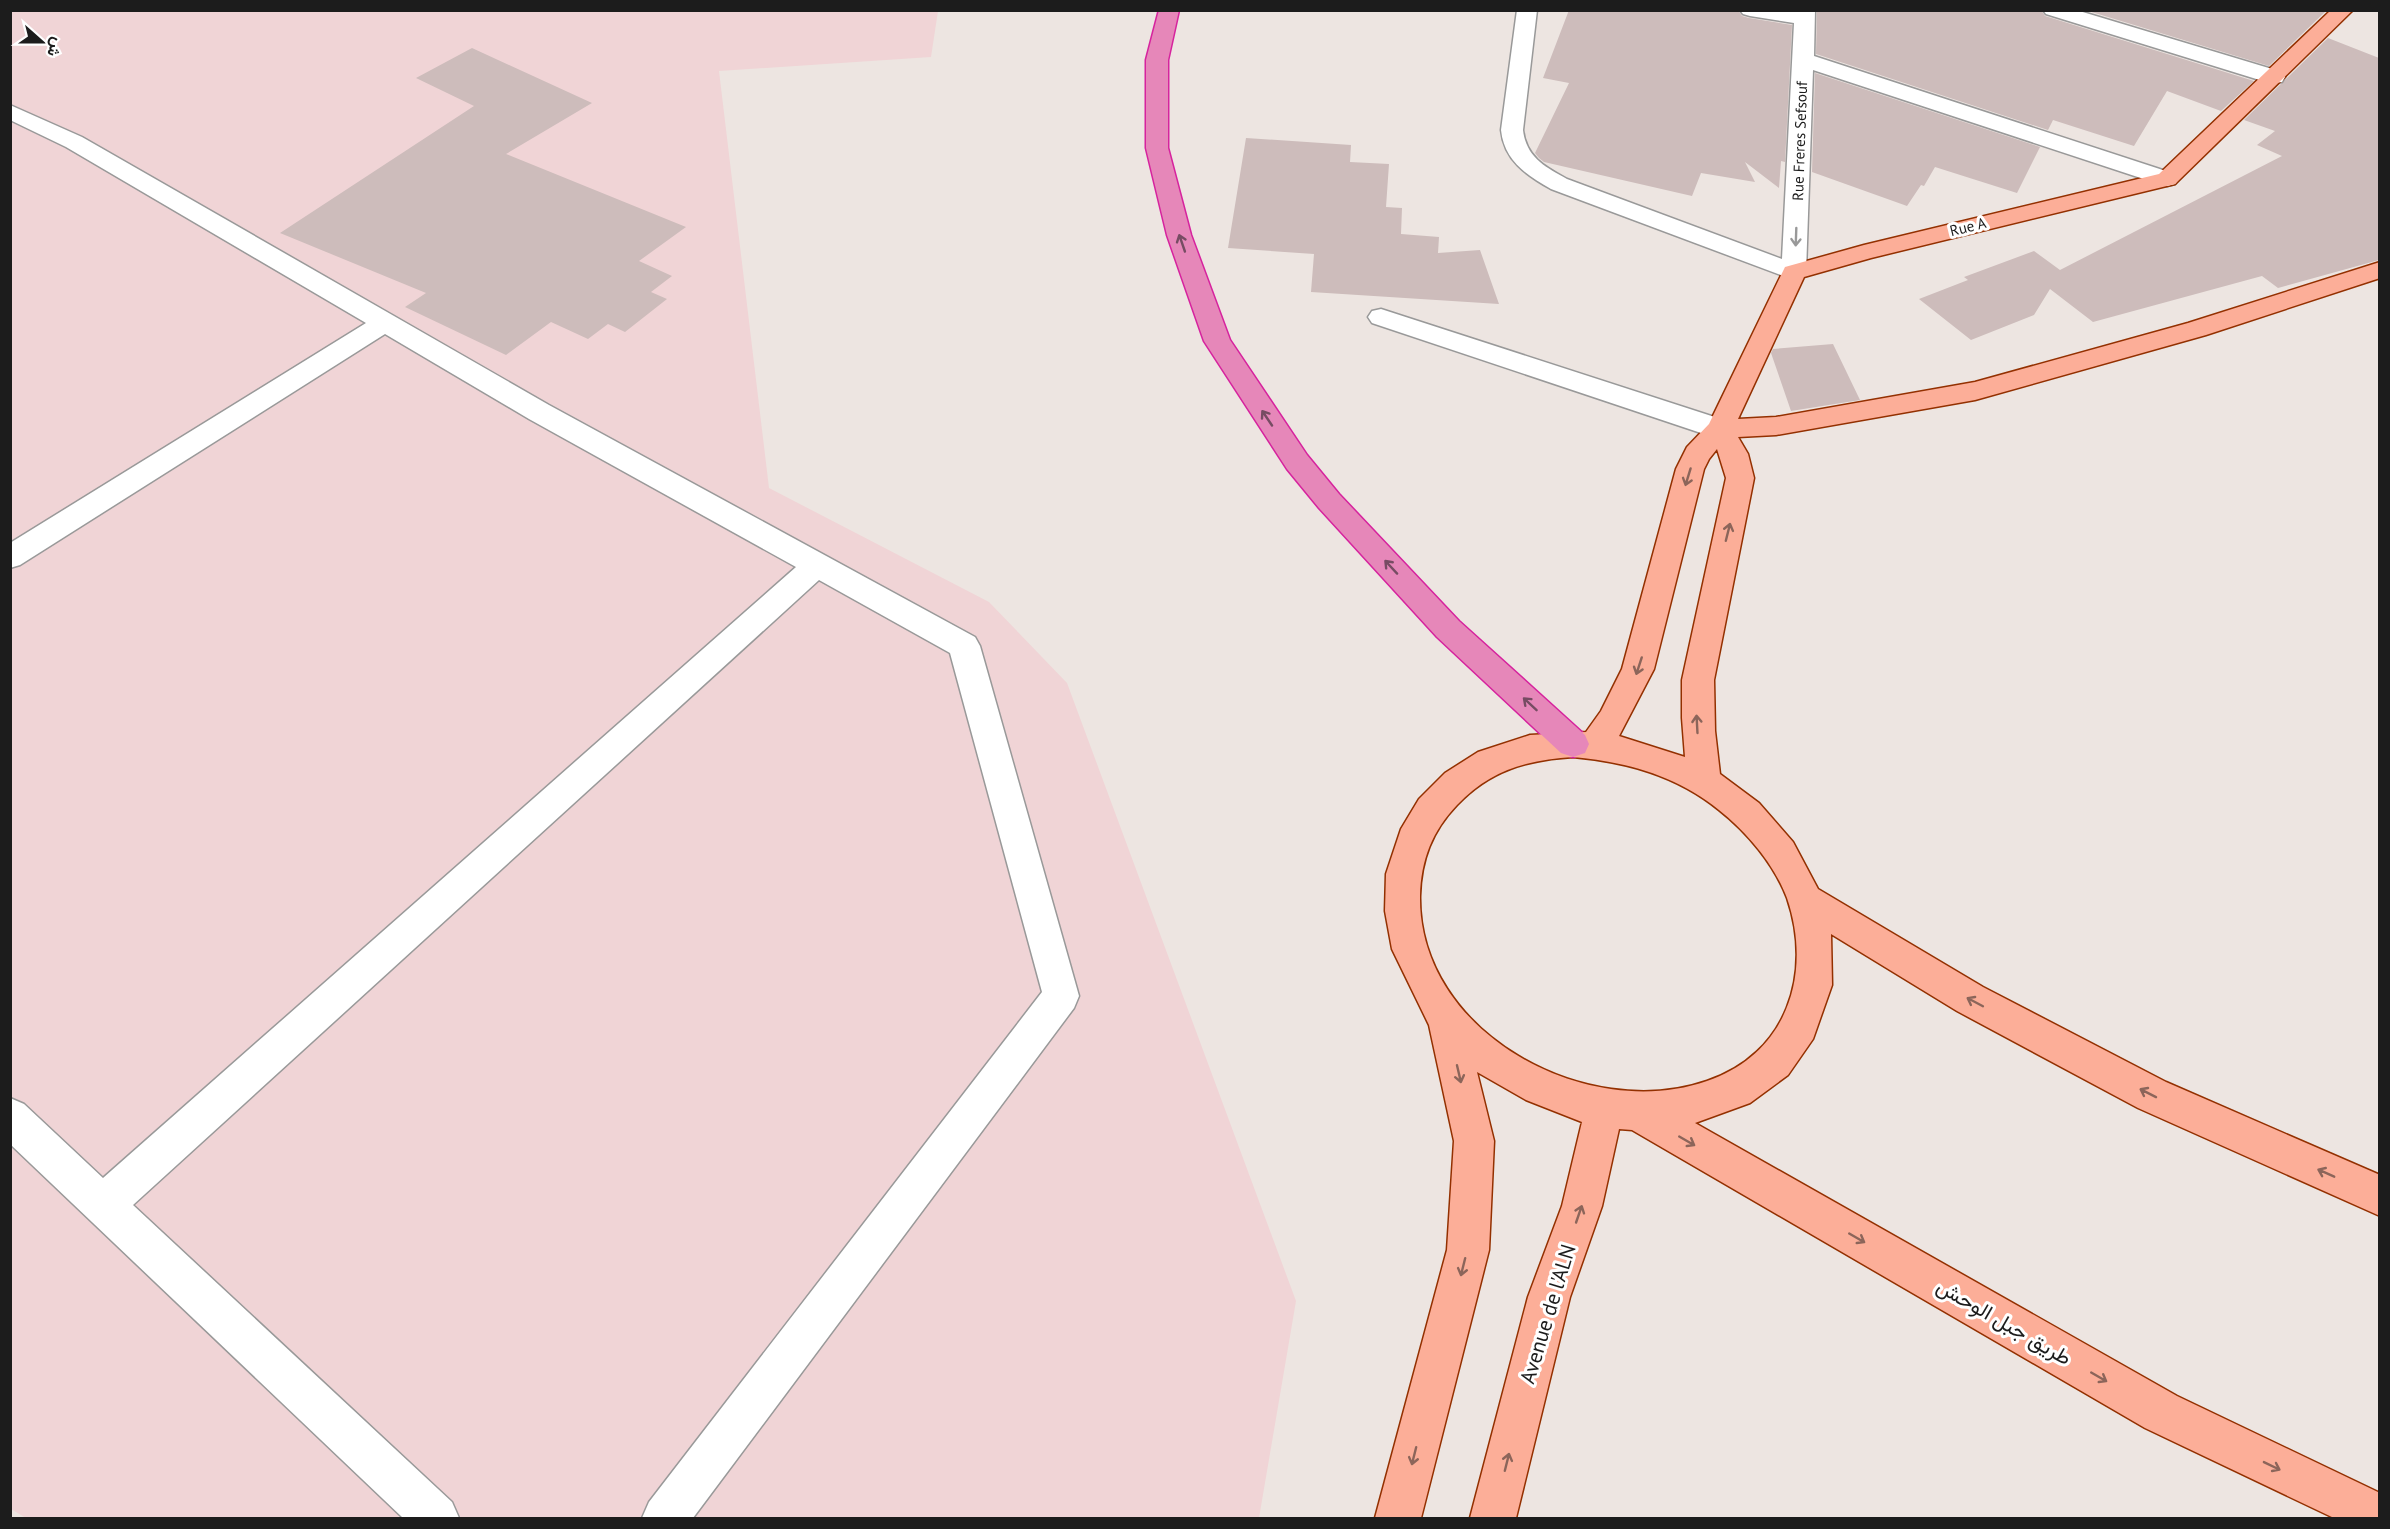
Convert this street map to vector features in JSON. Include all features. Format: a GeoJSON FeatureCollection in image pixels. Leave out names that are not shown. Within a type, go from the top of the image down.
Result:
{"type":"FeatureCollection","features":[{"type":"Feature","properties":{"kind":"highway"},"geometry":{"type":"LineString","coordinates":[[1169,10],[1158,60],[1157,148],[1179,235],[1217,340],[1297,462],[1329,501],[1448,629],[1584,744]]}},
{"type":"Feature","properties":{"kind":"main road"},"geometry":{"type":"LineString","coordinates":[[2167,179],[2343,10]]}},
{"type":"Feature","properties":{"kind":"main road","name":"Rue A"},"geometry":{"type":"LineString","coordinates":[[1794,272],[1864,252],[2167,179]]}},
{"type":"Feature","properties":{"kind":"main road"},"geometry":{"type":"LineString","coordinates":[[1720,429],[1776,426],[1975,391],[2197,329],[2379,270]]}},
{"type":"Feature","properties":{"kind":"main road"},"geometry":{"type":"LineString","coordinates":[[1584,744],[1613,720],[1638,669],[1690,469],[1697,454],[1720,429],[1794,272]]}},
{"type":"Feature","properties":{"kind":"main road"},"geometry":{"type":"LineString","coordinates":[[1705,782],[1698,745],[1696,709],[1698,680],[1740,478],[1734,454],[1720,429]]}},
{"type":"Feature","properties":{"kind":"main road"},"geometry":{"type":"LineString","coordinates":[[1584,744],[1633,752],[1670,764],[1705,782],[1748,814],[1782,854],[1806,900],[1815,938],[1816,976],[1807,1014],[1788,1048],[1761,1075],[1725,1097],[1683,1109],[1620,1111],[1544,1091],[1489,1059],[1446,1017],[1415,966],[1401,912],[1403,872],[1413,835],[1433,804],[1461,778],[1494,760],[1532,748],[1584,744]]}},
{"type":"Feature","properties":{"kind":"main road"},"geometry":{"type":"LineString","coordinates":[[1806,900],[1970,999],[2152,1095],[2379,1196]]}},
{"type":"Feature","properties":{"kind":"main road"},"geometry":{"type":"LineString","coordinates":[[1398,1518],[1468,1250],[1474,1141],[1446,1017]]}},
{"type":"Feature","properties":{"kind":"main road","name":"طريق جبل الوحش"},"geometry":{"type":"LineString","coordinates":[[1620,1111],[2162,1412],[2379,1517]]}},
{"type":"Feature","properties":{"kind":"main road","name":"Avenue de l'ALN"},"geometry":{"type":"LineString","coordinates":[[1493,1518],[1549,1298],[1582,1206],[1620,1111]]}},
{"type":"Feature","properties":{"kind":"street"},"geometry":{"type":"LineString","coordinates":[[1527,10],[1512,141],[1527,165],[1559,184],[1794,272]]}},
{"type":"Feature","properties":{"kind":"street"},"geometry":{"type":"LineString","coordinates":[[1750,10],[1805,15]]}},
{"type":"Feature","properties":{"kind":"street"},"geometry":{"type":"LineString","coordinates":[[2053,10],[2274,76]]}},
{"type":"Feature","properties":{"kind":"street","name":"Rue Freres Sefsouf"},"geometry":{"type":"LineString","coordinates":[[1794,272],[1805,15]]}},
{"type":"Feature","properties":{"kind":"street"},"geometry":{"type":"LineString","coordinates":[[1804,60],[2167,179]]}},
{"type":"Feature","properties":{"kind":"street"},"geometry":{"type":"LineString","coordinates":[[16,115],[75,142],[539,412],[964,646],[1061,996],[664,1518]]}},
{"type":"Feature","properties":{"kind":"street"},"geometry":{"type":"LineString","coordinates":[[1381,317],[1720,429]]}},
{"type":"Feature","properties":{"kind":"street"},"geometry":{"type":"LineString","coordinates":[[10,557],[386,322]]}},
{"type":"Feature","properties":{"kind":"street"},"geometry":{"type":"LineString","coordinates":[[103,1205],[817,565]]}},
{"type":"Feature","properties":{"kind":"street"},"geometry":{"type":"LineString","coordinates":[[10,1118],[436,1518]]}},
{"type":"Feature","properties":{"kind":"shaded area"},"geometry":{"type":"Polygon","coordinates":[[[11,11],[938,11],[931,57],[719,71],[769,488],[989,602],[1067,683],[1296,1301],[1259,1518],[26,1518],[11,1509],[11,11]]]}},
{"type":"Feature","properties":{"kind":"building"},"geometry":{"type":"Polygon","coordinates":[[[1569,10],[1738,10],[1742,16],[1749,18],[1792,25],[1785,162],[1781,161],[1779,188],[1745,162],[1755,182],[1701,173],[1692,196],[1544,162],[1539,158],[1535,153],[1569,83],[1543,78],[1569,10]]]}},
{"type":"Feature","properties":{"kind":"building"},"geometry":{"type":"Polygon","coordinates":[[[1817,10],[2041,10],[2045,16],[2254,81],[2221,111],[2167,91],[2134,146],[2053,120],[2048,130],[1816,54],[1817,10]]]}},
{"type":"Feature","properties":{"kind":"building"},"geometry":{"type":"Polygon","coordinates":[[[2085,10],[2327,10],[2269,66],[2085,10]]]}},
{"type":"Feature","properties":{"kind":"building"},"geometry":{"type":"Polygon","coordinates":[[[2328,38],[2379,58],[2379,260],[2278,288],[2262,276],[2093,322],[2050,289],[2034,315],[1971,340],[1919,299],[1968,280],[1964,277],[2034,251],[2060,270],[2282,156],[2257,145],[2275,131],[2244,120],[2328,38]]]}},
{"type":"Feature","properties":{"kind":"building"},"geometry":{"type":"Polygon","coordinates":[[[472,48],[592,103],[506,154],[686,227],[639,261],[672,276],[651,292],[667,299],[625,332],[608,324],[588,339],[551,322],[506,355],[405,307],[426,293],[280,233],[474,106],[416,78],[472,48]]]}},
{"type":"Feature","properties":{"kind":"building"},"geometry":{"type":"Polygon","coordinates":[[[1815,73],[2040,147],[2017,193],[1935,167],[1924,186],[1921,185],[1907,206],[1812,172],[1815,73]]]}},
{"type":"Feature","properties":{"kind":"building"},"geometry":{"type":"Polygon","coordinates":[[[1246,138],[1351,145],[1350,162],[1389,164],[1386,207],[1402,208],[1401,234],[1439,237],[1438,253],[1480,250],[1499,304],[1311,292],[1314,254],[1228,248],[1246,138]]]}},
{"type":"Feature","properties":{"kind":"building"},"geometry":{"type":"Polygon","coordinates":[[[1833,344],[1860,400],[1791,411],[1771,353],[1773,349],[1833,344]]]}}]}
